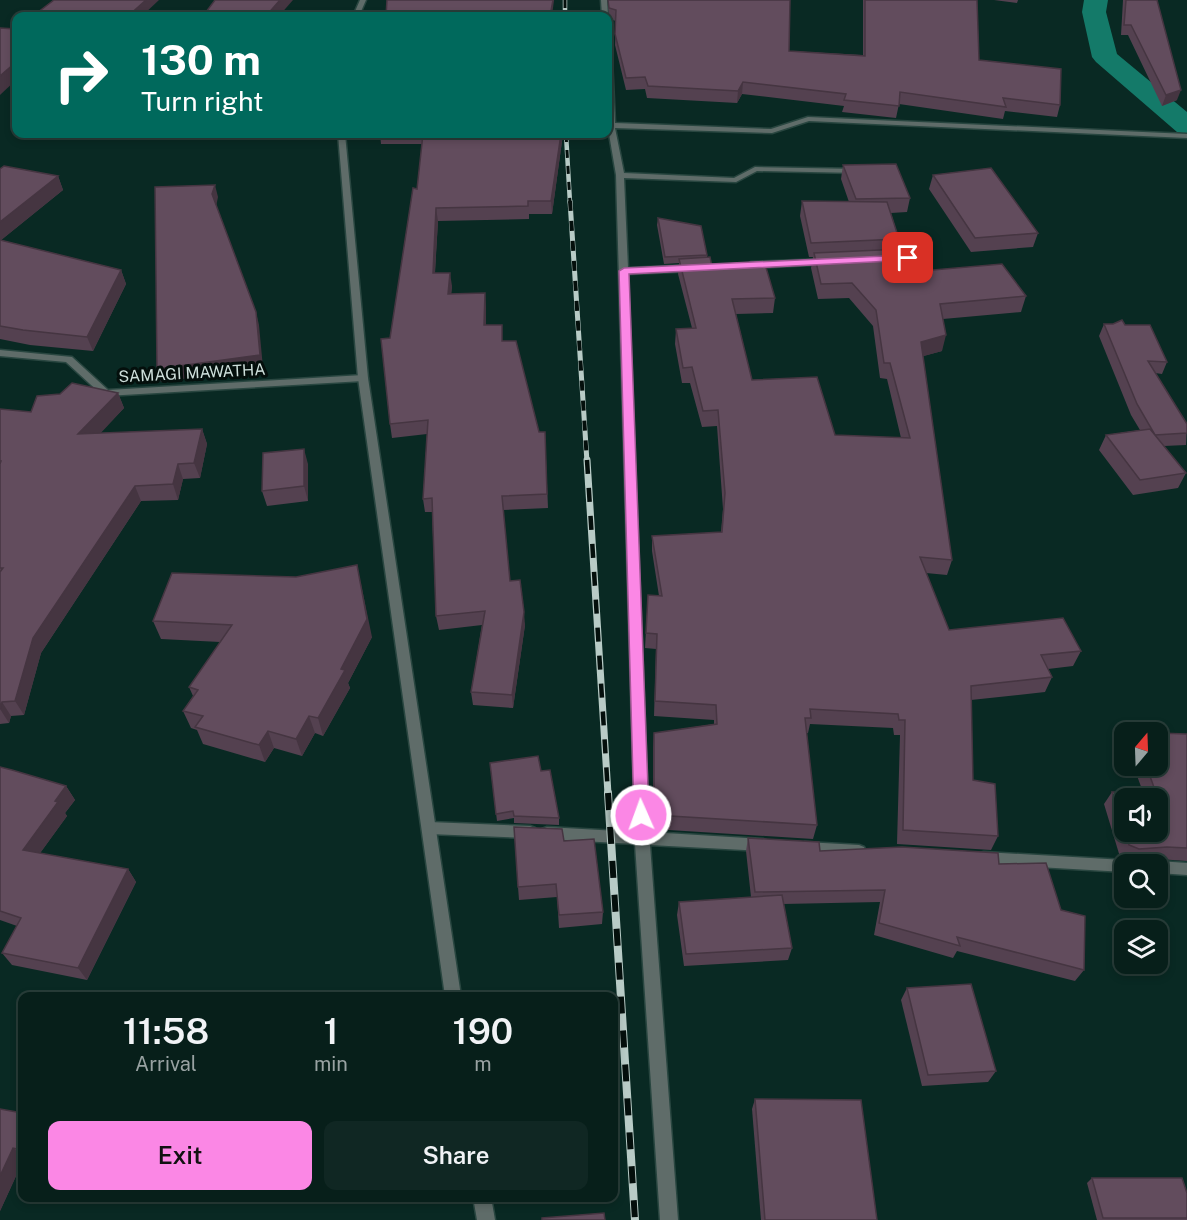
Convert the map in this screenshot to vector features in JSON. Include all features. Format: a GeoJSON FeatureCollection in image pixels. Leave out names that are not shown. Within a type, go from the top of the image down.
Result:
{"type":"FeatureCollection","features":[{"type":"Feature","properties":{"kind":"street"},"geometry":{"type":"LineString","coordinates":[[612,125],[772,131],[807,119],[1187,136]]}},
{"type":"Feature","properties":{"kind":"street"},"geometry":{"type":"LineString","coordinates":[[341,138],[363,378],[452,992]]}},
{"type":"Feature","properties":{"kind":"street"},"geometry":{"type":"LineString","coordinates":[[612,138],[620,176],[642,838],[669,1220]]}},
{"type":"Feature","properties":{"kind":"street"},"geometry":{"type":"LineString","coordinates":[[620,176],[736,180],[755,169],[870,171]]}},
{"type":"Feature","properties":{"kind":"street"},"geometry":{"type":"LineString","coordinates":[[742,266],[837,261]]}},
{"type":"Feature","properties":{"kind":"street"},"geometry":{"type":"LineString","coordinates":[[624,271],[706,267]]}},
{"type":"Feature","properties":{"kind":"street","name":"SAMAGI MAWATHA"},"geometry":{"type":"LineString","coordinates":[[0,353],[69,359],[106,393],[363,378]]}},
{"type":"Feature","properties":{"kind":"street"},"geometry":{"type":"LineString","coordinates":[[429,828],[878,852]]}},
{"type":"Feature","properties":{"kind":"street"},"geometry":{"type":"LineString","coordinates":[[972,857],[1114,865]]}},
{"type":"Feature","properties":{"kind":"street"},"geometry":{"type":"LineString","coordinates":[[1168,868],[1187,869]]}},
{"type":"Feature","properties":{"kind":"street"},"geometry":{"type":"LineString","coordinates":[[483,1202],[486,1220]]}},
{"type":"Feature","properties":{"kind":"building"},"geometry":{"type":"Polygon","coordinates":[[[54,0],[146,0],[132,12],[38,12],[54,0]]]}},
{"type":"Feature","properties":{"kind":"building"},"geometry":{"type":"Polygon","coordinates":[[[215,0],[280,0],[270,12],[206,12],[215,0]]]}},
{"type":"Feature","properties":{"kind":"building"},"geometry":{"type":"Polygon","coordinates":[[[387,0],[553,0],[551,12],[386,12],[387,0]]]}},
{"type":"Feature","properties":{"kind":"building"},"geometry":{"type":"Polygon","coordinates":[[[608,0],[790,0],[789,51],[865,56],[865,0],[977,0],[979,60],[1061,69],[1060,105],[1003,98],[1006,107],[900,92],[899,106],[844,100],[846,94],[743,82],[738,91],[648,86],[645,77],[626,78],[615,34],[616,10],[609,8],[608,0]]]}},
{"type":"Feature","properties":{"kind":"building"},"geometry":{"type":"Polygon","coordinates":[[[1126,0],[1157,0],[1181,90],[1166,95],[1131,25],[1124,25],[1126,0]]]}},
{"type":"Feature","properties":{"kind":"building"},"geometry":{"type":"Polygon","coordinates":[[[0,28],[12,29],[12,66],[0,76],[0,28]]]}},
{"type":"Feature","properties":{"kind":"building"},"geometry":{"type":"Polygon","coordinates":[[[423,138],[560,138],[551,201],[528,201],[528,206],[436,208],[433,273],[450,273],[448,294],[485,293],[484,325],[502,325],[502,341],[516,341],[539,432],[545,432],[547,494],[502,496],[510,581],[520,580],[524,612],[512,695],[471,692],[485,611],[436,616],[432,498],[423,499],[428,420],[390,424],[381,339],[390,338],[413,188],[417,189],[423,138]]]}},
{"type":"Feature","properties":{"kind":"building"},"geometry":{"type":"Polygon","coordinates":[[[896,164],[910,198],[856,199],[843,165],[896,164]]]}},
{"type":"Feature","properties":{"kind":"building"},"geometry":{"type":"Polygon","coordinates":[[[4,166],[58,176],[0,222],[0,169],[4,166]]]}},
{"type":"Feature","properties":{"kind":"building"},"geometry":{"type":"Polygon","coordinates":[[[991,168],[1038,233],[975,238],[933,175],[991,168]]]}},
{"type":"Feature","properties":{"kind":"building"},"geometry":{"type":"Polygon","coordinates":[[[215,185],[212,194],[256,312],[260,355],[157,369],[155,187],[215,185]]]}},
{"type":"Feature","properties":{"kind":"building"},"geometry":{"type":"Polygon","coordinates":[[[802,201],[887,202],[899,239],[811,243],[802,201]]]}},
{"type":"Feature","properties":{"kind":"building"},"geometry":{"type":"Polygon","coordinates":[[[658,218],[701,226],[707,255],[665,257],[658,218]]]}},
{"type":"Feature","properties":{"kind":"building"},"geometry":{"type":"Polygon","coordinates":[[[0,240],[121,270],[87,337],[0,326],[0,240]]]}},
{"type":"Feature","properties":{"kind":"building"},"geometry":{"type":"Polygon","coordinates":[[[902,249],[910,272],[1002,264],[1026,296],[940,304],[946,335],[921,342],[952,560],[920,557],[949,630],[1063,618],[1081,651],[1041,655],[1052,677],[971,686],[973,780],[995,784],[998,836],[903,830],[905,720],[899,720],[898,714],[810,709],[811,718],[805,718],[817,825],[654,815],[654,733],[717,724],[716,705],[655,701],[657,634],[646,633],[648,595],[662,596],[652,536],[722,532],[725,493],[718,410],[703,411],[692,367],[683,368],[676,329],[696,328],[679,259],[710,257],[712,267],[765,264],[775,298],[732,299],[752,380],[817,377],[835,435],[910,438],[890,363],[884,363],[876,310],[852,283],[821,284],[814,253],[902,249]]]}},
{"type":"Feature","properties":{"kind":"building"},"geometry":{"type":"Polygon","coordinates":[[[1122,320],[1125,325],[1150,325],[1167,362],[1148,361],[1187,424],[1187,433],[1155,435],[1137,404],[1104,324],[1113,324],[1122,320]]]}},
{"type":"Feature","properties":{"kind":"building"},"geometry":{"type":"Polygon","coordinates":[[[72,383],[118,393],[78,434],[202,429],[194,463],[178,464],[173,484],[135,486],[33,638],[15,701],[2,702],[0,709],[0,572],[3,568],[0,568],[0,409],[31,412],[37,396],[60,394],[72,383]]]}},
{"type":"Feature","properties":{"kind":"building"},"geometry":{"type":"Polygon","coordinates":[[[1150,429],[1186,473],[1140,480],[1106,435],[1150,429]]]}},
{"type":"Feature","properties":{"kind":"building"},"geometry":{"type":"Polygon","coordinates":[[[304,449],[304,486],[262,491],[263,453],[304,449]]]}},
{"type":"Feature","properties":{"kind":"building"},"geometry":{"type":"Polygon","coordinates":[[[357,565],[367,619],[341,669],[345,670],[318,718],[309,716],[296,739],[268,731],[259,745],[195,727],[203,716],[183,711],[198,690],[189,687],[232,625],[153,621],[172,573],[296,577],[357,565]]]}},
{"type":"Feature","properties":{"kind":"building"},"geometry":{"type":"Polygon","coordinates":[[[1168,733],[1187,734],[1187,848],[1139,849],[1129,845],[1128,842],[1168,842],[1168,788],[1154,788],[1150,776],[1168,776],[1168,733]]]}},
{"type":"Feature","properties":{"kind":"building"},"geometry":{"type":"Polygon","coordinates":[[[538,756],[541,771],[550,770],[559,818],[514,816],[513,811],[496,814],[490,763],[538,756]]]}},
{"type":"Feature","properties":{"kind":"building"},"geometry":{"type":"Polygon","coordinates":[[[0,767],[66,786],[55,801],[58,802],[23,850],[128,869],[78,968],[2,953],[21,918],[0,911],[0,767]]]}},
{"type":"Feature","properties":{"kind":"building"},"geometry":{"type":"Polygon","coordinates":[[[514,827],[562,829],[564,841],[594,839],[603,912],[559,915],[556,884],[518,887],[514,827]]]}},
{"type":"Feature","properties":{"kind":"building"},"geometry":{"type":"Polygon","coordinates":[[[748,838],[819,842],[820,851],[902,847],[998,853],[999,864],[1046,863],[1061,910],[1085,916],[1084,970],[957,937],[960,946],[879,923],[885,890],[755,892],[748,838]]]}},
{"type":"Feature","properties":{"kind":"building"},"geometry":{"type":"Polygon","coordinates":[[[782,895],[792,948],[686,954],[679,902],[782,895]]]}},
{"type":"Feature","properties":{"kind":"building"},"geometry":{"type":"Polygon","coordinates":[[[971,984],[996,1071],[928,1075],[907,988],[971,984]]]}},
{"type":"Feature","properties":{"kind":"building"},"geometry":{"type":"Polygon","coordinates":[[[755,1099],[861,1100],[877,1220],[765,1220],[755,1099]]]}},
{"type":"Feature","properties":{"kind":"building"},"geometry":{"type":"Polygon","coordinates":[[[0,1109],[18,1112],[18,1149],[13,1148],[0,1176],[0,1109]]]}},
{"type":"Feature","properties":{"kind":"building"},"geometry":{"type":"Polygon","coordinates":[[[1092,1178],[1182,1178],[1187,1193],[1187,1218],[1103,1218],[1092,1178]]]}},
{"type":"Feature","properties":{"kind":"building"},"geometry":{"type":"Polygon","coordinates":[[[604,1213],[605,1220],[542,1220],[542,1218],[604,1213]]]}},
{"type":"Feature","properties":{"kind":"waterway"},"geometry":{"type":"LineString","coordinates":[[1096,0],[1094,12],[1105,57],[1187,126]]}},
{"type":"Feature","properties":{"kind":"railway"},"geometry":{"type":"LineString","coordinates":[[565,0],[565,12]]}},
{"type":"Feature","properties":{"kind":"railway"},"geometry":{"type":"LineString","coordinates":[[566,138],[570,203]]}},
{"type":"Feature","properties":{"kind":"railway"},"geometry":{"type":"LineString","coordinates":[[570,201],[587,462]]}},
{"type":"Feature","properties":{"kind":"railway"},"geometry":{"type":"LineString","coordinates":[[587,460],[608,794]]}},
{"type":"Feature","properties":{"kind":"railway"},"geometry":{"type":"LineString","coordinates":[[608,793],[635,1220]]}},
{"type":"Feature","properties":{"kind":"route"},"geometry":{"type":"LineString","coordinates":[[641,815],[624,271],[908,258]]}}]}
